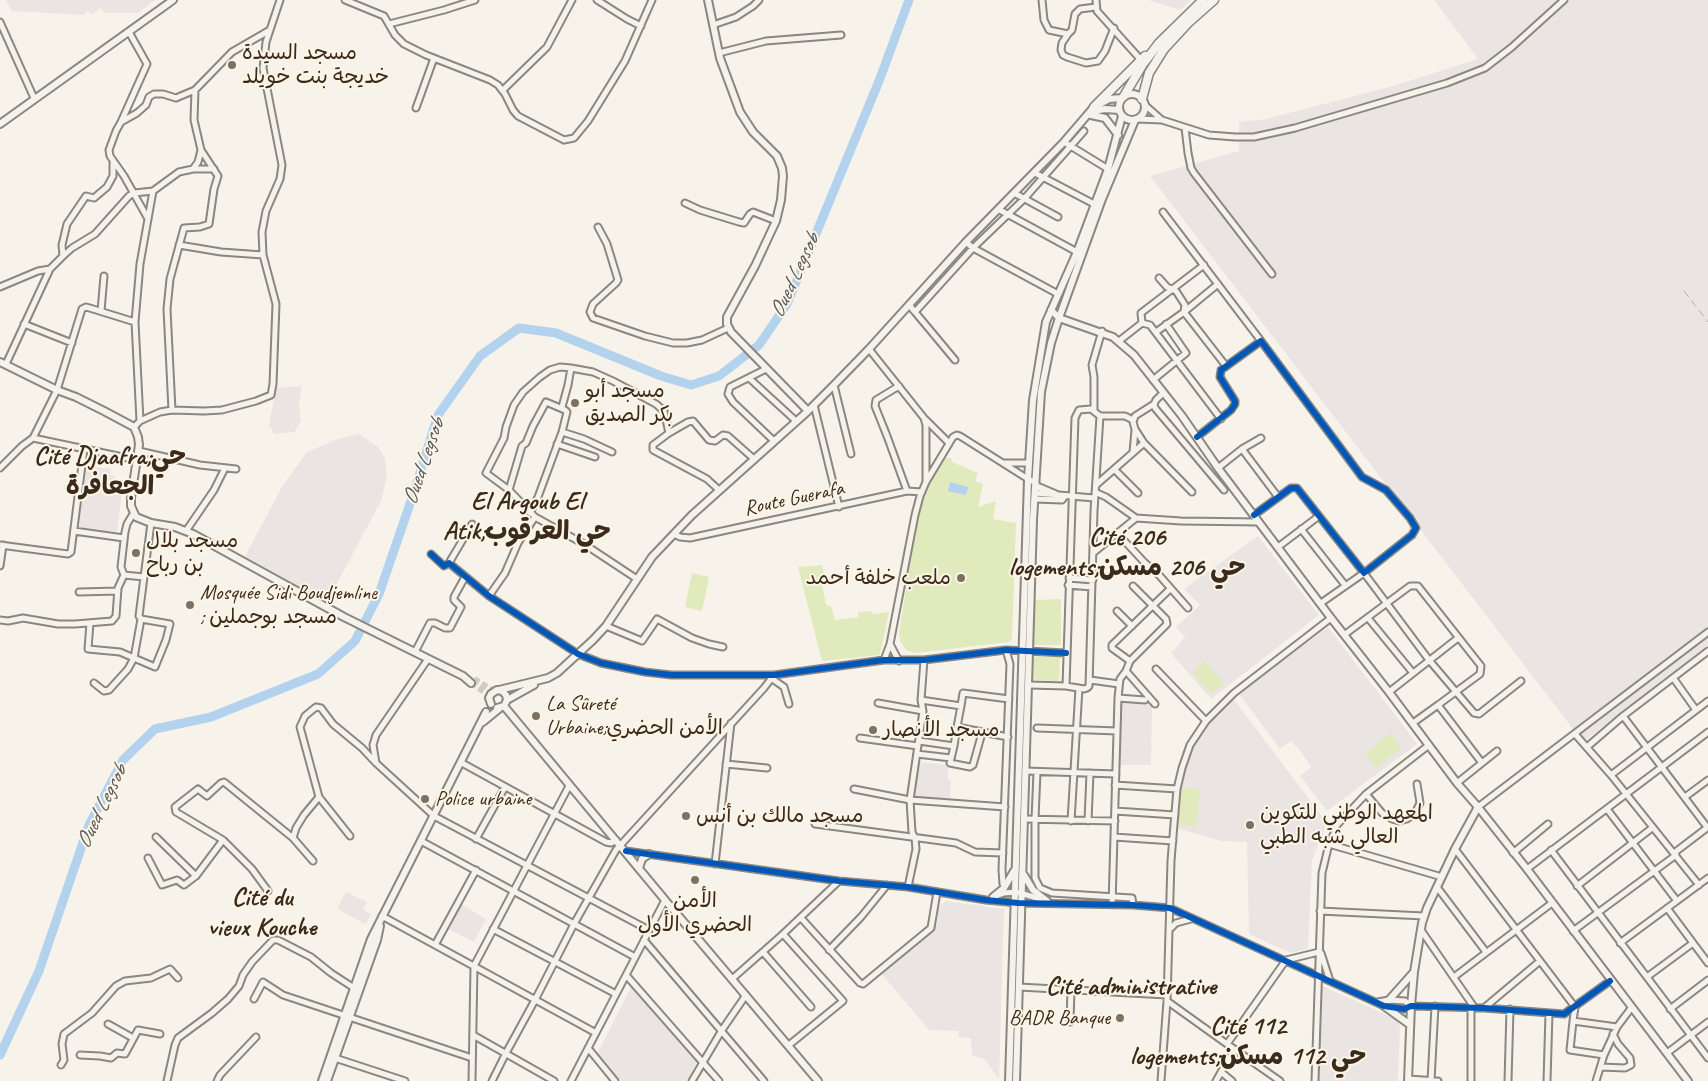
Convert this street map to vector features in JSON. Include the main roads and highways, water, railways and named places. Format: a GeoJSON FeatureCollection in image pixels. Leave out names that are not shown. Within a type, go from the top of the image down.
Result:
{"type":"FeatureCollection","features":[{"type":"Feature","properties":{"kind":"highway"},"geometry":{"type":"LineString","coordinates":[[1091,113],[1141,60],[1203,0]]}},
{"type":"Feature","properties":{"kind":"highway"},"geometry":{"type":"LineString","coordinates":[[1143,102],[1149,73],[1164,49],[1188,23],[1214,0]]}},
{"type":"Feature","properties":{"kind":"highway"},"geometry":{"type":"LineString","coordinates":[[1123,97],[1143,64],[1159,43]]}},
{"type":"Feature","properties":{"kind":"main road"},"geometry":{"type":"LineString","coordinates":[[0,124],[172,0]]}},
{"type":"Feature","properties":{"kind":"main road"},"geometry":{"type":"LineString","coordinates":[[708,0],[719,53],[740,112],[757,136],[777,156],[784,176],[782,200],[776,221],[755,266],[727,318],[728,328],[808,411]]}},
{"type":"Feature","properties":{"kind":"main road"},"geometry":{"type":"LineString","coordinates":[[327,1081],[368,946],[495,701],[557,672],[578,654],[606,626],[658,550],[718,490],[754,460],[834,385],[966,242],[1091,113],[1109,99],[1132,94],[1143,102],[1144,113],[1136,119],[1128,120],[1121,113],[1099,110],[1091,113]]}},
{"type":"Feature","properties":{"kind":"main road"},"geometry":{"type":"LineString","coordinates":[[1016,1081],[1014,902],[1019,893],[1023,874],[1029,684],[1027,651],[1028,479],[1034,391],[1046,322],[1077,252],[1108,168],[1118,135],[1123,97]]}},
{"type":"Feature","properties":{"kind":"main road"},"geometry":{"type":"LineString","coordinates":[[1091,113],[1104,118],[1118,135]]}},
{"type":"Feature","properties":{"kind":"main road"},"geometry":{"type":"LineString","coordinates":[[1009,1081],[1014,1017],[1019,987],[1022,903],[1015,870],[1041,392],[1050,343],[1102,199],[1136,119]]}},
{"type":"Feature","properties":{"kind":"main road"},"geometry":{"type":"LineString","coordinates":[[1051,310],[1059,318],[1102,331],[1119,341],[1134,355],[1198,437],[1218,468],[1331,618],[1457,783],[1527,869],[1610,981],[1667,1053],[1686,1081]]}},
{"type":"Feature","properties":{"kind":"main road"},"geometry":{"type":"LineString","coordinates":[[2,363],[57,390],[76,397],[134,428],[138,437],[139,451],[131,498],[133,514],[142,520],[175,527],[186,532],[344,617],[472,681]]}},
{"type":"Feature","properties":{"kind":"main road"},"geometry":{"type":"LineString","coordinates":[[1036,490],[1055,494]]}},
{"type":"Feature","properties":{"kind":"main road"},"geometry":{"type":"LineString","coordinates":[[482,723],[495,701],[539,682]]}},
{"type":"Feature","properties":{"kind":"main road"},"geometry":{"type":"LineString","coordinates":[[495,701],[626,851],[818,1081]]}},
{"type":"Feature","properties":{"kind":"main road"},"geometry":{"type":"LineString","coordinates":[[1408,1080],[1409,1024],[1414,972],[1424,916],[1455,849],[1478,807]]}},
{"type":"Feature","properties":{"kind":"main road"},"geometry":{"type":"LineString","coordinates":[[639,868],[642,858],[648,854]]}},
{"type":"Feature","properties":{"kind":"main road"},"geometry":{"type":"LineString","coordinates":[[989,898],[1005,886],[1015,870]]}},
{"type":"Feature","properties":{"kind":"main road"},"geometry":{"type":"LineString","coordinates":[[1023,874],[1033,890],[1050,903]]}},
{"type":"Feature","properties":{"kind":"main road"},"geometry":{"type":"LineString","coordinates":[[322,1081],[377,940],[382,916]]}},
{"type":"Feature","properties":{"kind":"main road"},"geometry":{"type":"LineString","coordinates":[[1390,1000],[1414,972]]}},
{"type":"Feature","properties":{"kind":"main road"},"geometry":{"type":"LineString","coordinates":[[1384,1006],[1409,1024]]}},
{"type":"Feature","properties":{"kind":"water"},"geometry":{"type":"Polygon","coordinates":[[[950,482],[968,487],[966,495],[948,491],[950,482]]]}},
{"type":"Feature","properties":{"kind":"waterway","name":"Oued Legsob"},"geometry":{"type":"LineString","coordinates":[[0,1055],[39,971],[89,825],[123,760],[155,729],[211,717],[318,674],[355,641],[379,594],[438,415],[480,356],[519,328],[556,333],[661,376],[691,385],[719,376],[759,345],[787,304],[879,81],[909,0]]}},
{"type":"Feature","properties":{"kind":"tunnel"},"geometry":{"type":"LineString","coordinates":[[474,679],[492,690]]}},
{"type":"Feature","properties":{"kind":"tunnel"},"geometry":{"type":"LineString","coordinates":[[471,683],[489,695]]}},
{"type":"Feature","properties":{"kind":"railway"},"geometry":{"type":"LineString","coordinates":[[1684,291],[1708,322]]}},
{"type":"Feature","properties":{"kind":"place","name":"مسجد السيدة خديجة بنت خويلد"},"geometry":{"type":"Point","coordinates":[232,65]}},
{"type":"Feature","properties":{"kind":"place","name":"مسجد أبو بكر الصديق"},"geometry":{"type":"Point","coordinates":[575,403]}},
{"type":"Feature","properties":{"kind":"place","name":"مسجد بلال بن رباح"},"geometry":{"type":"Point","coordinates":[136,553]}},
{"type":"Feature","properties":{"kind":"place","name":"ملعب خلفة أحمد"},"geometry":{"type":"Point","coordinates":[961,578]}},
{"type":"Feature","properties":{"kind":"place","name":"Mosquée Sidi Boudjemline ; مسجد بوجملين"},"geometry":{"type":"Point","coordinates":[190,605]}},
{"type":"Feature","properties":{"kind":"place","name":"La Sûreté Urbaine;الأمن الحضري"},"geometry":{"type":"Point","coordinates":[536,716]}},
{"type":"Feature","properties":{"kind":"place","name":"مسجد الأنصار"},"geometry":{"type":"Point","coordinates":[873,730]}},
{"type":"Feature","properties":{"kind":"place","name":"Police urbaine"},"geometry":{"type":"Point","coordinates":[425,799]}},
{"type":"Feature","properties":{"kind":"place","name":"مسجد مالك بن أنس"},"geometry":{"type":"Point","coordinates":[686,816]}},
{"type":"Feature","properties":{"kind":"place","name":"المعهد الوطني للتكوين العالي شبه الطبي"},"geometry":{"type":"Point","coordinates":[1250,825]}},
{"type":"Feature","properties":{"kind":"place","name":"الأمن الحضري الأول"},"geometry":{"type":"Point","coordinates":[695,880]}},
{"type":"Feature","properties":{"kind":"place","name":"BADR Banque"},"geometry":{"type":"Point","coordinates":[1120,1018]}},
{"type":"Feature","properties":{"kind":"district","name":"Cité Djaafra;حي الجعافرة"},"geometry":{"type":"Point","coordinates":[110,472]}},
{"type":"Feature","properties":{"kind":"district","name":"El Argoub El Atik;حي العرقوب"},"geometry":{"type":"Point","coordinates":[527,517]}},
{"type":"Feature","properties":{"kind":"district","name":"Cité 206 logements;حي 206 مسكن"},"geometry":{"type":"Point","coordinates":[1127,553]}},
{"type":"Feature","properties":{"kind":"district","name":"Cité du vieux Kouche"},"geometry":{"type":"Point","coordinates":[262,913]}},
{"type":"Feature","properties":{"kind":"district","name":"Cité administrative"},"geometry":{"type":"Point","coordinates":[1131,987]}},
{"type":"Feature","properties":{"kind":"district","name":"Cité 112 logements;حي 112 مسكن"},"geometry":{"type":"Point","coordinates":[1248,1042]}}]}
